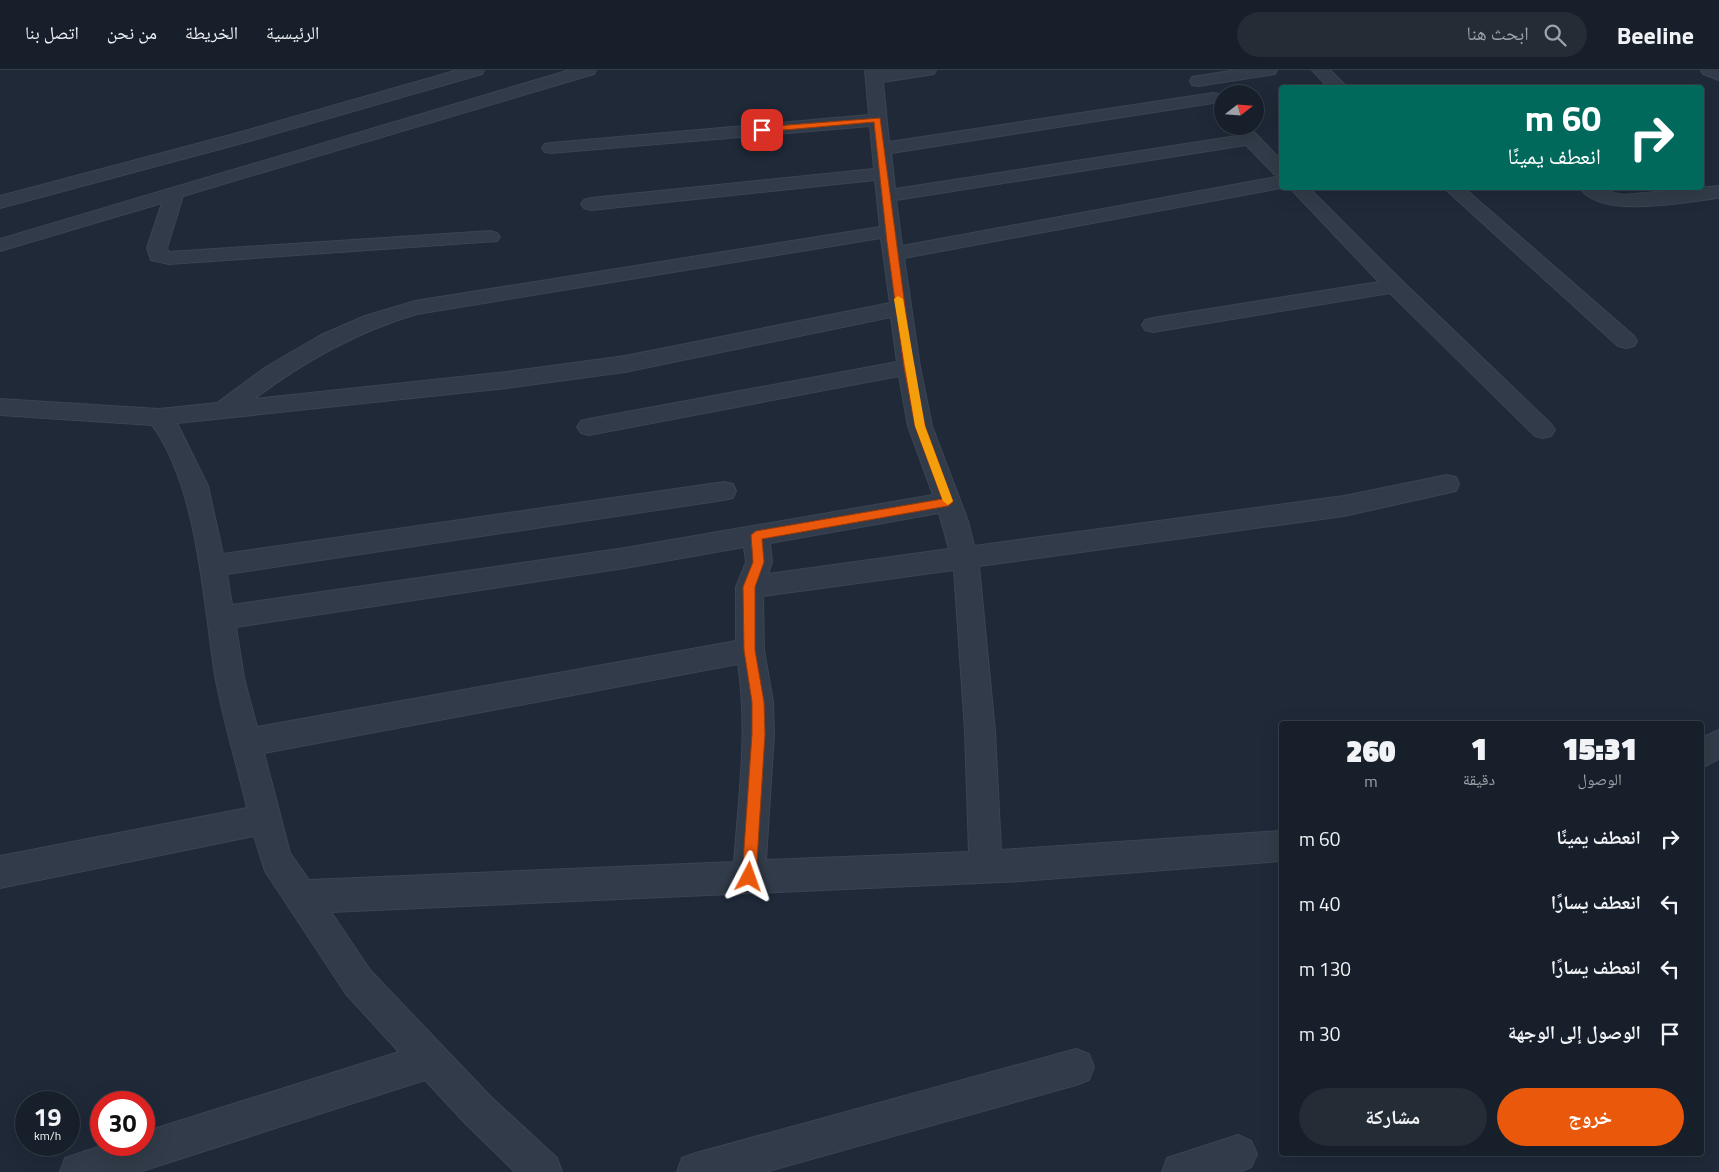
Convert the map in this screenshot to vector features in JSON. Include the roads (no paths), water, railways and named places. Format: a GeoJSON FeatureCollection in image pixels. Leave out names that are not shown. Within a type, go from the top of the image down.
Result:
{"type":"FeatureCollection","features":[{"type":"Feature","properties":{"kind":"street"},"geometry":{"type":"LineString","coordinates":[[0,202],[240,138],[476,70]]}},
{"type":"Feature","properties":{"kind":"street"},"geometry":{"type":"LineString","coordinates":[[0,245],[588,70]]}},
{"type":"Feature","properties":{"kind":"street"},"geometry":{"type":"LineString","coordinates":[[928,70],[873,74],[891,242],[909,367],[920,426],[948,502],[968,574],[980,731],[986,866]]}},
{"type":"Feature","properties":{"kind":"street"},"geometry":{"type":"LineString","coordinates":[[1193,75],[1269,70]]}},
{"type":"Feature","properties":{"kind":"street"},"geometry":{"type":"LineString","coordinates":[[1320,70],[1337,85]]}},
{"type":"Feature","properties":{"kind":"street"},"geometry":{"type":"LineString","coordinates":[[1709,70],[1719,75]]}},
{"type":"Feature","properties":{"kind":"street"},"geometry":{"type":"LineString","coordinates":[[1193,75],[1214,99]]}},
{"type":"Feature","properties":{"kind":"street"},"geometry":{"type":"LineString","coordinates":[[881,149],[1214,104]]}},
{"type":"Feature","properties":{"kind":"street"},"geometry":{"type":"LineString","coordinates":[[551,148],[878,120]]}},
{"type":"Feature","properties":{"kind":"street"},"geometry":{"type":"LineString","coordinates":[[591,204],[885,185],[1224,135]]}},
{"type":"Feature","properties":{"kind":"street"},"geometry":{"type":"LineString","coordinates":[[1247,135],[1279,168]]}},
{"type":"Feature","properties":{"kind":"street"},"geometry":{"type":"LineString","coordinates":[[223,410],[264,379],[324,343],[367,322],[415,308],[891,242],[1279,182]]}},
{"type":"Feature","properties":{"kind":"street"},"geometry":{"type":"LineString","coordinates":[[1301,190],[1394,286],[1543,430]]}},
{"type":"Feature","properties":{"kind":"street"},"geometry":{"type":"LineString","coordinates":[[1455,190],[1626,341]]}},
{"type":"Feature","properties":{"kind":"street"},"geometry":{"type":"LineString","coordinates":[[1592,190],[1607,198],[1624,201],[1719,192]]}},
{"type":"Feature","properties":{"kind":"street"},"geometry":{"type":"LineString","coordinates":[[176,193],[157,248],[158,256],[168,258],[490,237]]}},
{"type":"Feature","properties":{"kind":"street"},"geometry":{"type":"LineString","coordinates":[[1153,325],[1394,286]]}},
{"type":"Feature","properties":{"kind":"street"},"geometry":{"type":"LineString","coordinates":[[0,407],[159,417],[507,380],[625,364],[900,308]]}},
{"type":"Feature","properties":{"kind":"street"},"geometry":{"type":"LineString","coordinates":[[589,427],[909,367]]}},
{"type":"Feature","properties":{"kind":"street"},"geometry":{"type":"LineString","coordinates":[[159,417],[171,433],[196,486],[212,566],[230,678],[276,860],[358,982],[478,1110],[543,1172]]}},
{"type":"Feature","properties":{"kind":"street"},"geometry":{"type":"LineString","coordinates":[[749,587],[1344,506],[1447,484]]}},
{"type":"Feature","properties":{"kind":"street"},"geometry":{"type":"LineString","coordinates":[[212,566],[724,491]]}},
{"type":"Feature","properties":{"kind":"street"},"geometry":{"type":"LineString","coordinates":[[220,618],[625,558],[948,502]]}},
{"type":"Feature","properties":{"kind":"street"},"geometry":{"type":"LineString","coordinates":[[749,877],[759,734],[758,702],[750,650],[749,587],[759,562],[756,535]]}},
{"type":"Feature","properties":{"kind":"street"},"geometry":{"type":"LineString","coordinates":[[246,743],[750,650]]}},
{"type":"Feature","properties":{"kind":"street"},"geometry":{"type":"LineString","coordinates":[[1704,752],[1719,743]]}},
{"type":"Feature","properties":{"kind":"street"},"geometry":{"type":"LineString","coordinates":[[0,872],[266,819]]}},
{"type":"Feature","properties":{"kind":"street"},"geometry":{"type":"LineString","coordinates":[[301,897],[986,866],[1219,852],[1279,846]]}},
{"type":"Feature","properties":{"kind":"street"},"geometry":{"type":"LineString","coordinates":[[80,1172],[431,1060]]}},
{"type":"Feature","properties":{"kind":"street"},"geometry":{"type":"LineString","coordinates":[[696,1172],[1076,1067]]}},
{"type":"Feature","properties":{"kind":"street"},"geometry":{"type":"LineString","coordinates":[[1181,1172],[1238,1154]]}}]}
